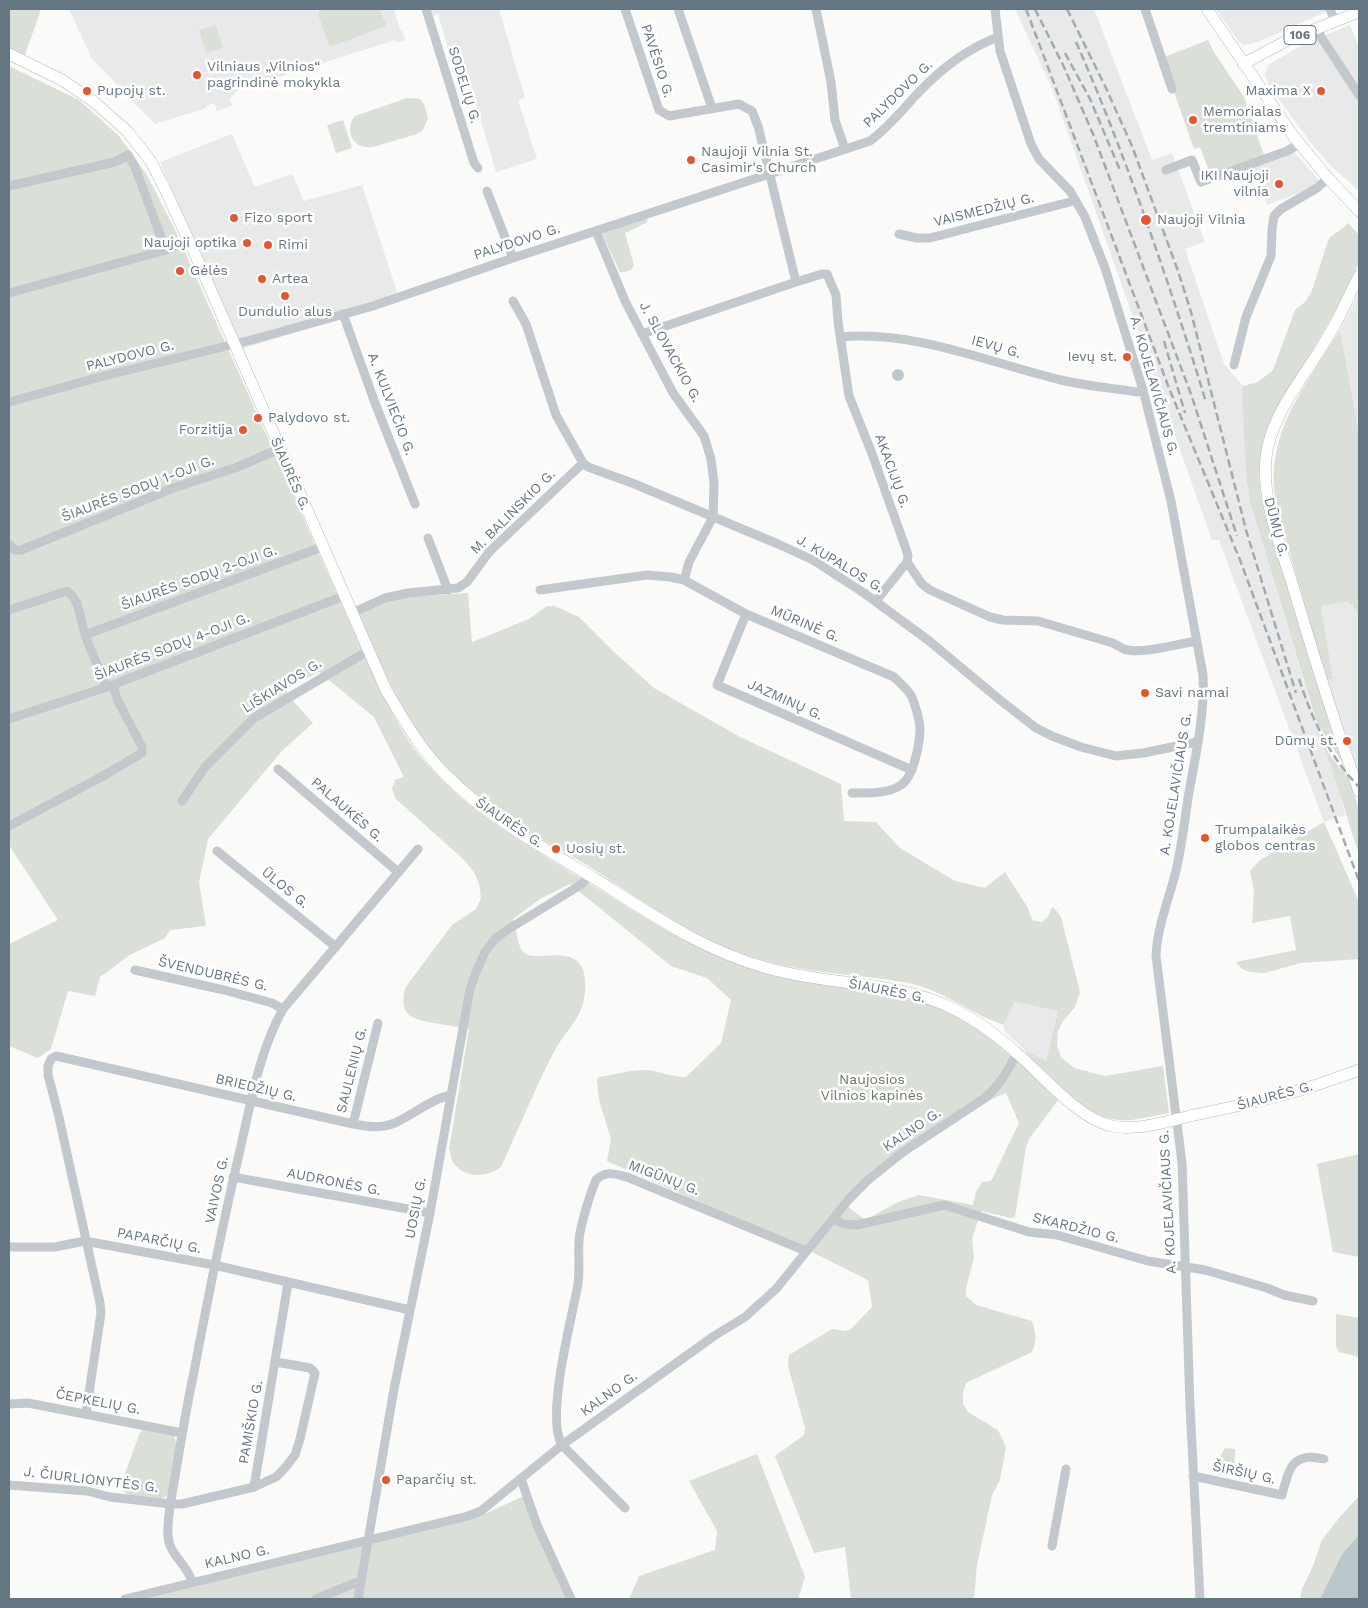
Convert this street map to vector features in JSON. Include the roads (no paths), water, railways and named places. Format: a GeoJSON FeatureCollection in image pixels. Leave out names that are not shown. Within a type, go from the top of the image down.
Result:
{"type":"FeatureCollection","features":[{"type":"Feature","properties":{"kind":"main road"},"geometry":{"type":"LineString","coordinates":[[1207,9],[1299,144],[1359,211]]}},
{"type":"Feature","properties":{"kind":"main road","name":"106"},"geometry":{"type":"LineString","coordinates":[[1243,64],[1290,39],[1359,12]]}},
{"type":"Feature","properties":{"kind":"main road","name":"ŠIAURĖS G."},"geometry":{"type":"LineString","coordinates":[[9,54],[79,90],[109,114],[139,145],[150,160],[161,180],[386,690],[404,722],[442,772],[466,794],[500,820],[677,930],[712,949],[769,969],[805,977],[903,991],[922,996],[958,1011],[980,1024],[1017,1053],[1080,1111],[1096,1121],[1123,1128],[1137,1127],[1290,1094],[1359,1070]]}},
{"type":"Feature","properties":{"kind":"main road","name":"DŪMŲ G."},"geometry":{"type":"LineString","coordinates":[[1359,276],[1328,338],[1280,414],[1272,433],[1265,463],[1266,491],[1274,522],[1321,680],[1359,791]]}},
{"type":"Feature","properties":{"kind":"street","name":"SODELIŲ G."},"geometry":{"type":"LineString","coordinates":[[426,9],[474,163],[478,168]]}},
{"type":"Feature","properties":{"kind":"street","name":"PAVĖSIO G."},"geometry":{"type":"LineString","coordinates":[[625,9],[659,110],[669,116],[739,104],[752,111],[758,126],[796,282]]}},
{"type":"Feature","properties":{"kind":"street"},"geometry":{"type":"LineString","coordinates":[[678,9],[712,108]]}},
{"type":"Feature","properties":{"kind":"street"},"geometry":{"type":"LineString","coordinates":[[816,9],[831,82],[835,120],[845,149]]}},
{"type":"Feature","properties":{"kind":"street","name":"A. KOJELAVIČIAUS G."},"geometry":{"type":"LineString","coordinates":[[994,9],[1000,52],[1018,108],[1035,152],[1045,166],[1070,191],[1094,235],[1143,390],[1171,501],[1204,686],[1198,742],[1177,866],[1156,944],[1160,1002],[1182,1172],[1193,1476],[1200,1599]]}},
{"type":"Feature","properties":{"kind":"street"},"geometry":{"type":"LineString","coordinates":[[1145,9],[1172,89]]}},
{"type":"Feature","properties":{"kind":"street"},"geometry":{"type":"LineString","coordinates":[[1330,9],[1335,21]]}},
{"type":"Feature","properties":{"kind":"street"},"geometry":{"type":"LineString","coordinates":[[1318,27],[1321,37],[1359,95]]}},
{"type":"Feature","properties":{"kind":"street","name":"PALYDOVO G."},"geometry":{"type":"LineString","coordinates":[[9,402],[104,376],[234,345],[378,304],[870,141],[884,130],[942,70],[972,48],[998,37]]}},
{"type":"Feature","properties":{"kind":"street"},"geometry":{"type":"LineString","coordinates":[[1166,170],[1192,160],[1201,182],[1287,151],[1299,144]]}},
{"type":"Feature","properties":{"kind":"street"},"geometry":{"type":"LineString","coordinates":[[9,186],[114,162],[128,155],[139,145]]}},
{"type":"Feature","properties":{"kind":"street"},"geometry":{"type":"LineString","coordinates":[[128,155],[134,165],[166,250]]}},
{"type":"Feature","properties":{"kind":"street"},"geometry":{"type":"LineString","coordinates":[[1234,365],[1246,317],[1271,256],[1274,216],[1281,209],[1316,188],[1328,178]]}},
{"type":"Feature","properties":{"kind":"street"},"geometry":{"type":"LineString","coordinates":[[487,191],[513,258]]}},
{"type":"Feature","properties":{"kind":"street","name":"VAISMEDŽIŲ G."},"geometry":{"type":"LineString","coordinates":[[898,234],[917,238],[930,238],[1034,212],[1075,199]]}},
{"type":"Feature","properties":{"kind":"street","name":"J. SLOVACKIO G."},"geometry":{"type":"LineString","coordinates":[[596,231],[625,301],[642,334],[678,400],[704,436],[711,459],[714,484],[713,517]]}},
{"type":"Feature","properties":{"kind":"street"},"geometry":{"type":"LineString","coordinates":[[9,293],[166,250],[188,241]]}},
{"type":"Feature","properties":{"kind":"street","name":"AKACIJŲ G."},"geometry":{"type":"LineString","coordinates":[[642,334],[796,282],[822,274],[829,275],[836,295],[849,396],[872,451],[906,549],[907,562],[922,584],[930,590],[990,617],[1003,620],[1038,621],[1113,643],[1132,651],[1196,641]]}},
{"type":"Feature","properties":{"kind":"street"},"geometry":{"type":"LineString","coordinates":[[513,301],[526,324],[556,416],[583,463]]}},
{"type":"Feature","properties":{"kind":"street","name":"A. KULVIEČIO G."},"geometry":{"type":"LineString","coordinates":[[344,314],[375,403],[415,504]]}},
{"type":"Feature","properties":{"kind":"street","name":"IEVŲ G."},"geometry":{"type":"LineString","coordinates":[[840,337],[896,339],[954,350],[1062,380],[1137,392],[1143,390]]}},
{"type":"Feature","properties":{"kind":"street","name":"ŠIAURĖS SODŲ 1-OJI G."},"geometry":{"type":"LineString","coordinates":[[9,544],[14,550],[21,550],[176,487],[235,468],[279,449]]}},
{"type":"Feature","properties":{"kind":"street","name":"J. KUPALOS G."},"geometry":{"type":"LineString","coordinates":[[583,463],[588,467],[632,483],[794,550],[813,560],[876,601],[928,640],[1036,728],[1052,736],[1081,747],[1116,756],[1137,754],[1198,742]]}},
{"type":"Feature","properties":{"kind":"street","name":"M. BALINSKIO G."},"geometry":{"type":"LineString","coordinates":[[352,613],[385,598],[458,588],[467,582],[489,552],[583,463]]}},
{"type":"Feature","properties":{"kind":"street"},"geometry":{"type":"LineString","coordinates":[[684,580],[689,562],[713,517]]}},
{"type":"Feature","properties":{"kind":"street"},"geometry":{"type":"LineString","coordinates":[[428,538],[448,590]]}},
{"type":"Feature","properties":{"kind":"street","name":"ŠIAURĖS SODŲ 2-OJI G."},"geometry":{"type":"LineString","coordinates":[[85,635],[322,547]]}},
{"type":"Feature","properties":{"kind":"street"},"geometry":{"type":"LineString","coordinates":[[876,601],[907,562]]}},
{"type":"Feature","properties":{"kind":"street","name":"MŪRINĖ G."},"geometry":{"type":"LineString","coordinates":[[540,590],[647,575],[684,580],[746,614],[887,674],[912,696],[920,727],[912,770]]}},
{"type":"Feature","properties":{"kind":"street"},"geometry":{"type":"LineString","coordinates":[[9,610],[67,591],[76,603],[85,635],[142,747],[142,752],[103,776],[9,826]]}},
{"type":"Feature","properties":{"kind":"street","name":"ŠIAURĖS SODŲ 4-OJI G."},"geometry":{"type":"LineString","coordinates":[[9,719],[110,686],[344,596]]}},
{"type":"Feature","properties":{"kind":"street","name":"JAZMINŲ G."},"geometry":{"type":"LineString","coordinates":[[746,614],[718,685],[912,770]]}},
{"type":"Feature","properties":{"kind":"street","name":"LIŠKIAVOS G."},"geometry":{"type":"LineString","coordinates":[[182,801],[205,767],[254,718],[368,651]]}},
{"type":"Feature","properties":{"kind":"street","name":"PALAUKĖS G."},"geometry":{"type":"LineString","coordinates":[[278,769],[398,872]]}},
{"type":"Feature","properties":{"kind":"street"},"geometry":{"type":"LineString","coordinates":[[852,793],[880,791],[898,787],[909,777],[912,770]]}},
{"type":"Feature","properties":{"kind":"street","name":"VAIVOS G."},"geometry":{"type":"LineString","coordinates":[[192,1582],[170,1547],[168,1536],[171,1504],[182,1433],[214,1265],[251,1101],[269,1036],[283,1009],[418,849]]}},
{"type":"Feature","properties":{"kind":"street","name":"ŪLOS G."},"geometry":{"type":"LineString","coordinates":[[216,850],[336,948]]}},
{"type":"Feature","properties":{"kind":"street","name":"UOSIŲ G."},"geometry":{"type":"LineString","coordinates":[[358,1599],[394,1390],[430,1213],[470,989],[485,952],[495,939],[582,884],[589,876]]}},
{"type":"Feature","properties":{"kind":"street","name":"ŠVENDUBRĖS G."},"geometry":{"type":"LineString","coordinates":[[135,970],[232,992],[272,1003],[283,1009]]}},
{"type":"Feature","properties":{"kind":"street","name":"SAULENIŲ G."},"geometry":{"type":"LineString","coordinates":[[353,1124],[378,1023]]}},
{"type":"Feature","properties":{"kind":"street","name":"KALNO G."},"geometry":{"type":"LineString","coordinates":[[125,1599],[368,1541],[481,1511],[562,1445],[714,1336],[745,1317],[776,1289],[849,1199],[884,1166],[985,1098],[1002,1080],[1017,1053]]}},
{"type":"Feature","properties":{"kind":"street","name":"BRIEDŽIŲ G."},"geometry":{"type":"LineString","coordinates":[[86,1241],[48,1075],[48,1066],[51,1059],[56,1056],[373,1127],[391,1125],[441,1098],[451,1096]]}},
{"type":"Feature","properties":{"kind":"street","name":"MIGŪNŲ G."},"geometry":{"type":"LineString","coordinates":[[562,1445],[557,1432],[559,1379],[579,1282],[579,1240],[594,1185],[600,1176],[608,1173],[626,1177],[806,1251]]}},
{"type":"Feature","properties":{"kind":"street","name":"AUDRONĖS G."},"geometry":{"type":"LineString","coordinates":[[234,1177],[430,1213]]}},
{"type":"Feature","properties":{"kind":"street","name":"SKARDŽIO G."},"geometry":{"type":"LineString","coordinates":[[833,1219],[844,1224],[857,1225],[944,1205],[1029,1232],[1057,1235],[1148,1261],[1205,1270],[1267,1288],[1284,1295],[1313,1301]]}},
{"type":"Feature","properties":{"kind":"street"},"geometry":{"type":"LineString","coordinates":[[9,1247],[55,1247],[86,1241],[101,1313],[86,1414]]}},
{"type":"Feature","properties":{"kind":"street","name":"PAPARČIŲ G."},"geometry":{"type":"LineString","coordinates":[[86,1241],[214,1265],[410,1310]]}},
{"type":"Feature","properties":{"kind":"street","name":"PAMIŠKIO G."},"geometry":{"type":"LineString","coordinates":[[254,1487],[288,1283]]}},
{"type":"Feature","properties":{"kind":"street"},"geometry":{"type":"LineString","coordinates":[[171,1504],[182,1504],[254,1487],[276,1477],[295,1456],[315,1374],[310,1368],[276,1362]]}},
{"type":"Feature","properties":{"kind":"street","name":"ČEPKELIŲ G."},"geometry":{"type":"LineString","coordinates":[[9,1404],[28,1403],[182,1433]]}},
{"type":"Feature","properties":{"kind":"street"},"geometry":{"type":"LineString","coordinates":[[562,1445],[625,1508]]}},
{"type":"Feature","properties":{"kind":"street","name":"ŠIRŠIŲ G."},"geometry":{"type":"LineString","coordinates":[[1193,1476],[1282,1495],[1289,1469],[1296,1462],[1310,1456],[1324,1459]]}},
{"type":"Feature","properties":{"kind":"street"},"geometry":{"type":"LineString","coordinates":[[1052,1546],[1066,1469]]}},
{"type":"Feature","properties":{"kind":"street"},"geometry":{"type":"LineString","coordinates":[[521,1479],[537,1525],[571,1599]]}},
{"type":"Feature","properties":{"kind":"street","name":"J. ČIURLIONYTĖS G."},"geometry":{"type":"LineString","coordinates":[[9,1485],[87,1491],[110,1497],[171,1504]]}},
{"type":"Feature","properties":{"kind":"street"},"geometry":{"type":"LineString","coordinates":[[316,1599],[355,1582],[361,1582]]}},
{"type":"Feature","properties":{"kind":"railway"},"geometry":{"type":"LineString","coordinates":[[1026,9],[1169,388],[1240,560],[1359,881]]}},
{"type":"Feature","properties":{"kind":"railway"},"geometry":{"type":"LineString","coordinates":[[1035,9],[1064,67],[1093,134],[1191,394],[1237,536]]}},
{"type":"Feature","properties":{"kind":"railway"},"geometry":{"type":"LineString","coordinates":[[1067,9],[1132,146],[1178,271],[1191,312],[1246,530],[1296,693]]}},
{"type":"Feature","properties":{"kind":"railway"},"geometry":{"type":"LineString","coordinates":[[1076,42],[1141,206],[1206,402]]}},
{"type":"Feature","properties":{"kind":"railway"},"geometry":{"type":"LineString","coordinates":[[1065,53],[1090,99],[1120,170]]}},
{"type":"Feature","properties":{"kind":"railway"},"geometry":{"type":"LineString","coordinates":[[1164,341],[1185,413]]}},
{"type":"Feature","properties":{"kind":"railway"},"geometry":{"type":"LineString","coordinates":[[1299,679],[1316,723],[1330,750],[1359,787]]}},
{"type":"Feature","properties":{"kind":"place","name":"Vilniaus „Vilnios“ pagrindinė mokykla"},"geometry":{"type":"Point","coordinates":[197,75]}},
{"type":"Feature","properties":{"kind":"place","name":"Pupojų st."},"geometry":{"type":"Point","coordinates":[87,91]}},
{"type":"Feature","properties":{"kind":"place","name":"Maxima X"},"geometry":{"type":"Point","coordinates":[1321,91]}},
{"type":"Feature","properties":{"kind":"place","name":"Memorialas tremtiniams"},"geometry":{"type":"Point","coordinates":[1193,120]}},
{"type":"Feature","properties":{"kind":"place","name":"Naujoji Vilnia St. Casimir's Church"},"geometry":{"type":"Point","coordinates":[691,160]}},
{"type":"Feature","properties":{"kind":"place","name":"IKI Naujoji vilnia"},"geometry":{"type":"Point","coordinates":[1279,184]}},
{"type":"Feature","properties":{"kind":"place","name":"Fizo sport"},"geometry":{"type":"Point","coordinates":[234,218]}},
{"type":"Feature","properties":{"kind":"place","name":"Naujoji Vilnia"},"geometry":{"type":"Point","coordinates":[1146,220]}},
{"type":"Feature","properties":{"kind":"place","name":"Naujoji optika"},"geometry":{"type":"Point","coordinates":[247,243]}},
{"type":"Feature","properties":{"kind":"place","name":"Rimi"},"geometry":{"type":"Point","coordinates":[268,245]}},
{"type":"Feature","properties":{"kind":"place","name":"Gėlės"},"geometry":{"type":"Point","coordinates":[180,271]}},
{"type":"Feature","properties":{"kind":"place","name":"Artea"},"geometry":{"type":"Point","coordinates":[262,279]}},
{"type":"Feature","properties":{"kind":"place","name":"Dundulio alus"},"geometry":{"type":"Point","coordinates":[285,296]}},
{"type":"Feature","properties":{"kind":"place","name":"Ievų st."},"geometry":{"type":"Point","coordinates":[1127,357]}},
{"type":"Feature","properties":{"kind":"place","name":"Palydovo st."},"geometry":{"type":"Point","coordinates":[258,418]}},
{"type":"Feature","properties":{"kind":"place","name":"Forzitija"},"geometry":{"type":"Point","coordinates":[243,430]}},
{"type":"Feature","properties":{"kind":"place","name":"Savi namai"},"geometry":{"type":"Point","coordinates":[1145,693]}},
{"type":"Feature","properties":{"kind":"place","name":"Dūmų st."},"geometry":{"type":"Point","coordinates":[1347,741]}},
{"type":"Feature","properties":{"kind":"place","name":"Trumpalaikės globos centras"},"geometry":{"type":"Point","coordinates":[1205,838]}},
{"type":"Feature","properties":{"kind":"place","name":"Uosių st."},"geometry":{"type":"Point","coordinates":[556,849]}},
{"type":"Feature","properties":{"kind":"place","name":"Paparčių st."},"geometry":{"type":"Point","coordinates":[386,1480]}},
{"type":"Feature","properties":{"kind":"park label","name":"Naujosios Vilnios kapinės"},"geometry":{"type":"Point","coordinates":[872,1088]}}]}
